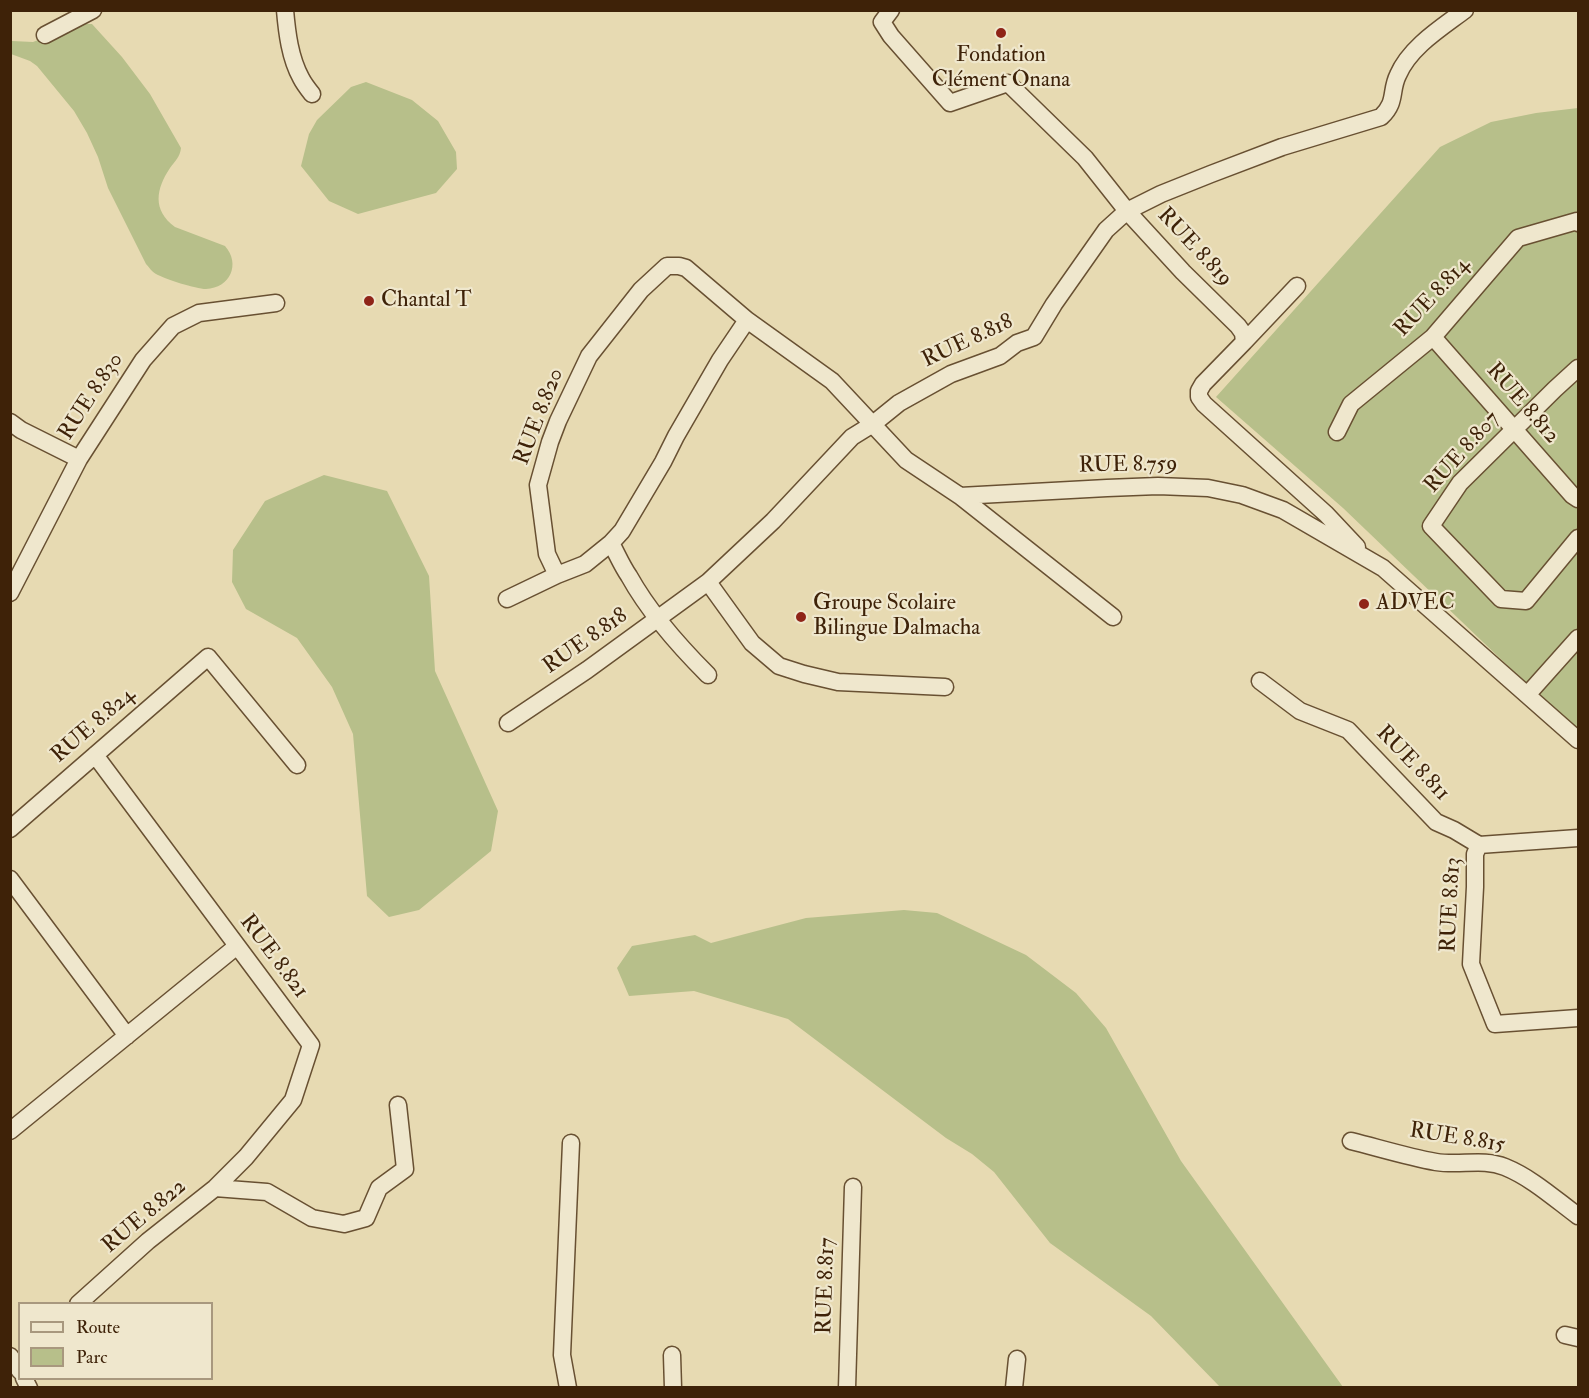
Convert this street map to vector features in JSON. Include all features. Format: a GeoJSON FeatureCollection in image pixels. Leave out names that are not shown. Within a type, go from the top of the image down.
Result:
{"type":"FeatureCollection","features":[{"type":"Feature","properties":{"kind":"street"},"geometry":{"type":"LineString","coordinates":[[45,35],[93,10]]}},
{"type":"Feature","properties":{"kind":"street"},"geometry":{"type":"LineString","coordinates":[[285,10],[287,36],[300,77],[312,94]]}},
{"type":"Feature","properties":{"kind":"street","name":"RUE 8.819"},"geometry":{"type":"LineString","coordinates":[[891,10],[882,22],[891,36],[950,103],[1008,83],[1085,158],[1127,210],[1238,327],[1243,333],[1244,342]]}},
{"type":"Feature","properties":{"kind":"street","name":"RUE 8.818"},"geometry":{"type":"LineString","coordinates":[[508,723],[587,670],[708,582],[772,521],[852,437],[920,390],[951,374],[1000,356],[1017,344],[1034,337],[1060,295],[1106,230],[1127,210],[1282,147],[1381,117],[1389,110],[1397,76],[1405,63],[1416,49],[1465,10]]}},
{"type":"Feature","properties":{"kind":"street","name":"RUE 8.814"},"geometry":{"type":"LineString","coordinates":[[1337,432],[1351,404],[1433,337],[1518,238],[1576,221],[1578,223]]}},
{"type":"Feature","properties":{"kind":"street","name":"RUE 8.820"},"geometry":{"type":"LineString","coordinates":[[557,575],[547,554],[538,485],[550,442],[589,356],[640,290],[673,266],[686,268],[747,320]]}},
{"type":"Feature","properties":{"kind":"street"},"geometry":{"type":"LineString","coordinates":[[1297,286],[1203,384],[1198,397],[1326,514],[1354,544],[1383,568]]}},
{"type":"Feature","properties":{"kind":"street","name":"RUE 8.830"},"geometry":{"type":"LineString","coordinates":[[10,593],[79,459],[143,360],[173,326],[199,314],[276,303]]}},
{"type":"Feature","properties":{"kind":"street"},"geometry":{"type":"LineString","coordinates":[[507,599],[585,564],[622,531],[720,360],[747,320],[832,381],[906,460],[960,496],[1113,618]]}},
{"type":"Feature","properties":{"kind":"street","name":"RUE 8.812"},"geometry":{"type":"LineString","coordinates":[[1433,337],[1572,495],[1578,499]]}},
{"type":"Feature","properties":{"kind":"street","name":"RUE 8.807"},"geometry":{"type":"LineString","coordinates":[[1578,368],[1460,483],[1431,526],[1501,598],[1526,601],[1578,538]]}},
{"type":"Feature","properties":{"kind":"street"},"geometry":{"type":"LineString","coordinates":[[10,422],[21,430],[79,459]]}},
{"type":"Feature","properties":{"kind":"street","name":"RUE 8.759"},"geometry":{"type":"LineString","coordinates":[[960,496],[1158,486],[1208,488],[1242,495],[1283,510],[1383,568],[1578,740]]}},
{"type":"Feature","properties":{"kind":"street"},"geometry":{"type":"LineString","coordinates":[[611,543],[630,578],[658,618],[684,651],[708,675]]}},
{"type":"Feature","properties":{"kind":"street"},"geometry":{"type":"LineString","coordinates":[[708,582],[752,643],[778,666],[838,682],[945,687]]}},
{"type":"Feature","properties":{"kind":"street"},"geometry":{"type":"LineString","coordinates":[[1528,694],[1578,638]]}},
{"type":"Feature","properties":{"kind":"street","name":"RUE 8.824"},"geometry":{"type":"LineString","coordinates":[[10,829],[208,657],[297,765]]}},
{"type":"Feature","properties":{"kind":"street","name":"RUE 8.811"},"geometry":{"type":"LineString","coordinates":[[1260,681],[1300,711],[1348,730],[1436,822],[1479,845]]}},
{"type":"Feature","properties":{"kind":"street","name":"RUE 8.821"},"geometry":{"type":"LineString","coordinates":[[95,755],[311,1045],[293,1100],[246,1157],[215,1188]]}},
{"type":"Feature","properties":{"kind":"street"},"geometry":{"type":"LineString","coordinates":[[1479,845],[1578,838]]}},
{"type":"Feature","properties":{"kind":"street","name":"RUE 8.813"},"geometry":{"type":"LineString","coordinates":[[1479,845],[1475,854],[1472,964],[1496,1024],[1578,1018]]}},
{"type":"Feature","properties":{"kind":"street"},"geometry":{"type":"LineString","coordinates":[[10,879],[127,1036]]}},
{"type":"Feature","properties":{"kind":"street"},"geometry":{"type":"LineString","coordinates":[[10,1131],[237,946]]}},
{"type":"Feature","properties":{"kind":"street","name":"RUE 8.822"},"geometry":{"type":"LineString","coordinates":[[80,1302],[148,1241],[215,1188],[267,1192],[312,1218],[344,1224],[366,1218],[379,1188],[405,1169],[398,1105]]}},
{"type":"Feature","properties":{"kind":"street","name":"RUE 8.815"},"geometry":{"type":"LineString","coordinates":[[1351,1141],[1437,1162],[1485,1162],[1505,1167],[1528,1179],[1578,1216]]}},
{"type":"Feature","properties":{"kind":"street"},"geometry":{"type":"LineString","coordinates":[[568,1388],[562,1355],[571,1143]]}},
{"type":"Feature","properties":{"kind":"street","name":"RUE 8.817"},"geometry":{"type":"LineString","coordinates":[[847,1388],[853,1187]]}},
{"type":"Feature","properties":{"kind":"street"},"geometry":{"type":"LineString","coordinates":[[10,1354],[18,1368]]}},
{"type":"Feature","properties":{"kind":"street"},"geometry":{"type":"LineString","coordinates":[[672,1355],[673,1388]]}},
{"type":"Feature","properties":{"kind":"street"},"geometry":{"type":"LineString","coordinates":[[1014,1388],[1017,1359]]}},
{"type":"Feature","properties":{"kind":"green space"},"geometry":{"type":"Polygon","coordinates":[[[92,24],[122,57],[150,94],[181,148],[159,191],[160,206],[163,214],[175,227],[225,246],[230,253],[232,267],[230,274],[227,280],[214,288],[201,289],[188,286],[152,271],[146,264],[108,188],[98,157],[74,111],[37,66],[11,54],[12,41],[33,42],[92,24]]]}},
{"type":"Feature","properties":{"kind":"green space"},"geometry":{"type":"Polygon","coordinates":[[[366,82],[412,100],[438,121],[456,152],[457,169],[436,193],[358,214],[329,201],[301,166],[309,134],[317,120],[351,87],[366,82]]]}},
{"type":"Feature","properties":{"kind":"green space"},"geometry":{"type":"Polygon","coordinates":[[[1578,108],[1578,733],[1343,508],[1216,397],[1440,147],[1491,122],[1578,108]]]}},
{"type":"Feature","properties":{"kind":"green space"},"geometry":{"type":"Polygon","coordinates":[[[324,475],[387,491],[429,576],[435,671],[498,811],[491,851],[419,910],[389,917],[367,896],[353,734],[332,687],[297,638],[246,609],[232,582],[233,550],[265,501],[324,475]]]}},
{"type":"Feature","properties":{"kind":"green space"},"geometry":{"type":"Polygon","coordinates":[[[904,910],[937,913],[1026,955],[1076,993],[1106,1028],[1181,1161],[1343,1387],[1220,1387],[1151,1316],[1050,1243],[994,1172],[788,1019],[694,991],[629,996],[617,968],[632,946],[695,935],[711,943],[806,918],[904,910]]]}},
{"type":"Feature","properties":{"kind":"place","name":"Fondation Clément Onana"},"geometry":{"type":"Point","coordinates":[1001,33]}},
{"type":"Feature","properties":{"kind":"place","name":"Chantal T"},"geometry":{"type":"Point","coordinates":[369,301]}},
{"type":"Feature","properties":{"kind":"place","name":"ADVEC"},"geometry":{"type":"Point","coordinates":[1364,604]}},
{"type":"Feature","properties":{"kind":"place","name":"Groupe Scolaire Bilingue Dalmacha"},"geometry":{"type":"Point","coordinates":[801,617]}}]}
